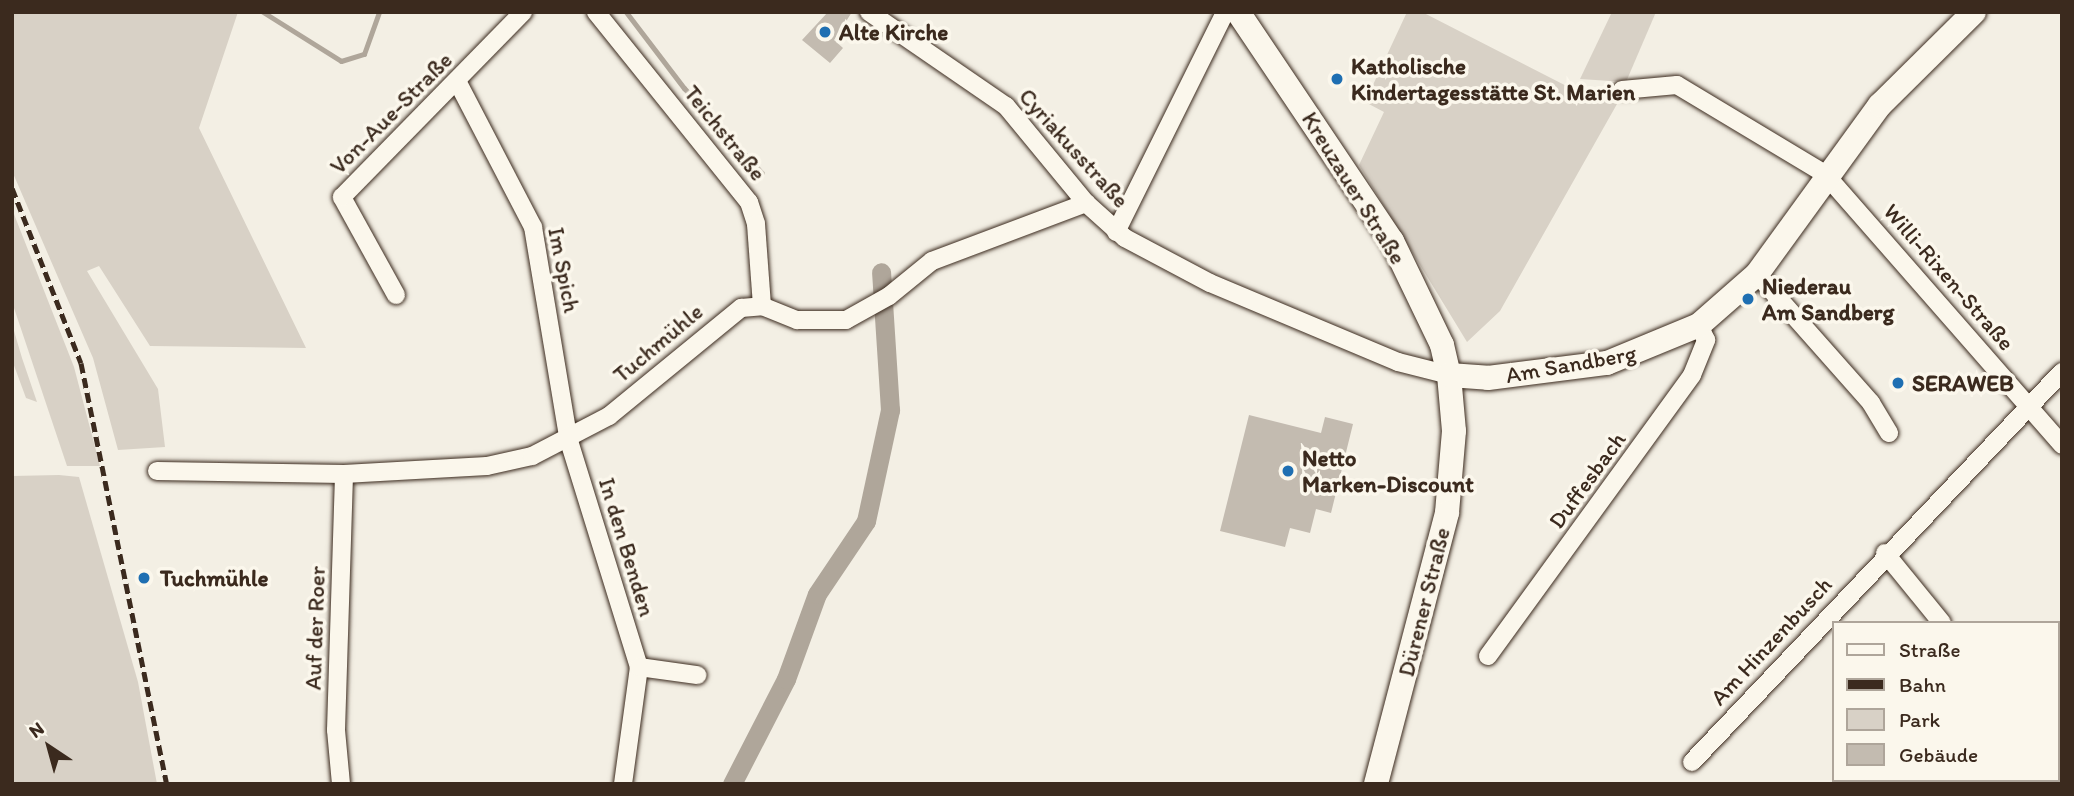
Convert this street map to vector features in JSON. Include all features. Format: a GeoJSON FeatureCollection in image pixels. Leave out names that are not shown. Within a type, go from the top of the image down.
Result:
{"type":"FeatureCollection","features":[{"type":"Feature","properties":{"kind":"main road","name":"Kreuzauer Straße"},"geometry":{"type":"LineString","coordinates":[[1238,12],[1392,241],[1442,345],[1449,374]]}},
{"type":"Feature","properties":{"kind":"main road","name":"Am Sandberg"},"geometry":{"type":"LineString","coordinates":[[1449,374],[1488,379],[1607,363],[1699,325],[1757,274],[1825,174],[1895,89],[1974,12]]}},
{"type":"Feature","properties":{"kind":"main road","name":"Dürener Straße"},"geometry":{"type":"LineString","coordinates":[[1376,784],[1447,513],[1454,430],[1449,374]]}},
{"type":"Feature","properties":{"kind":"street","name":"Von-Aue-Straße"},"geometry":{"type":"LineString","coordinates":[[396,295],[342,197],[523,12]]}},
{"type":"Feature","properties":{"kind":"street","name":"Teichstraße"},"geometry":{"type":"LineString","coordinates":[[596,12],[749,202],[757,224],[762,306]]}},
{"type":"Feature","properties":{"kind":"street","name":"Cyriakusstraße"},"geometry":{"type":"LineString","coordinates":[[869,12],[1006,106],[1086,203],[1116,232],[1209,283],[1398,362],[1449,374]]}},
{"type":"Feature","properties":{"kind":"street"},"geometry":{"type":"LineString","coordinates":[[1116,232],[1225,12]]}},
{"type":"Feature","properties":{"kind":"street","name":"Im Spich"},"geometry":{"type":"LineString","coordinates":[[457,82],[533,227],[569,441]]}},
{"type":"Feature","properties":{"kind":"street"},"geometry":{"type":"LineString","coordinates":[[1622,90],[1677,85],[1825,174]]}},
{"type":"Feature","properties":{"kind":"street","name":"Willi-Rixen-Straße"},"geometry":{"type":"LineString","coordinates":[[1825,174],[2062,445]]}},
{"type":"Feature","properties":{"kind":"street"},"geometry":{"type":"LineString","coordinates":[[762,306],[818,322],[846,320],[873,307],[932,261],[1086,203]]}},
{"type":"Feature","properties":{"kind":"street"},"geometry":{"type":"LineString","coordinates":[[1757,274],[1871,403],[1889,433]]}},
{"type":"Feature","properties":{"kind":"street","name":"Tuchmühle"},"geometry":{"type":"LineString","coordinates":[[157,471],[344,474],[487,467],[569,441],[609,416],[714,326],[741,308],[762,306]]}},
{"type":"Feature","properties":{"kind":"street","name":"Duffesbach"},"geometry":{"type":"LineString","coordinates":[[1488,656],[1692,375],[1706,340],[1699,325]]}},
{"type":"Feature","properties":{"kind":"street","name":"Am Hinzenbusch"},"geometry":{"type":"LineString","coordinates":[[1692,762],[1885,552],[2027,403],[2062,372]]}},
{"type":"Feature","properties":{"kind":"street","name":"In den Benden"},"geometry":{"type":"LineString","coordinates":[[569,441],[639,667],[622,784]]}},
{"type":"Feature","properties":{"kind":"street","name":"Auf der Roer"},"geometry":{"type":"LineString","coordinates":[[341,784],[336,730],[344,474]]}},
{"type":"Feature","properties":{"kind":"street"},"geometry":{"type":"LineString","coordinates":[[1885,552],[1940,621]]}},
{"type":"Feature","properties":{"kind":"street"},"geometry":{"type":"LineString","coordinates":[[639,667],[697,675]]}},
{"type":"Feature","properties":{"kind":"green space"},"geometry":{"type":"Polygon","coordinates":[[[12,12],[238,12],[199,128],[306,348],[150,346],[99,266],[87,271],[158,389],[165,447],[118,450],[93,358],[12,171],[12,12]]]}},
{"type":"Feature","properties":{"kind":"green space"},"geometry":{"type":"Polygon","coordinates":[[[1407,12],[1422,12],[1588,97],[1617,104],[1500,311],[1467,342],[1359,165],[1384,112],[1365,102],[1407,12]]]}},
{"type":"Feature","properties":{"kind":"green space"},"geometry":{"type":"Polygon","coordinates":[[[1612,12],[1656,12],[1626,82],[1580,79],[1612,12]]]}},
{"type":"Feature","properties":{"kind":"green space"},"geometry":{"type":"Polygon","coordinates":[[[12,209],[74,367],[100,466],[67,466],[12,302],[12,209]]]}},
{"type":"Feature","properties":{"kind":"green space"},"geometry":{"type":"Polygon","coordinates":[[[12,324],[37,402],[26,398],[12,360],[12,324]]]}},
{"type":"Feature","properties":{"kind":"green space"},"geometry":{"type":"Polygon","coordinates":[[[12,476],[79,477],[138,682],[157,784],[12,784],[12,476]]]}},
{"type":"Feature","properties":{"kind":"building","name":"Alte Kirche"},"geometry":{"type":"Polygon","coordinates":[[[828,12],[852,12],[834,40],[843,48],[830,63],[802,40],[828,12]]]}},
{"type":"Feature","properties":{"kind":"building","name":"Netto Marken-Discount"},"geometry":{"type":"Polygon","coordinates":[[[1249,415],[1321,433],[1325,417],[1353,424],[1331,513],[1316,509],[1310,533],[1290,528],[1285,547],[1220,531],[1249,415]]]}},
{"type":"Feature","properties":{"kind":"waterway"},"geometry":{"type":"LineString","coordinates":[[263,12],[341,61],[364,54],[379,12]]}},
{"type":"Feature","properties":{"kind":"waterway"},"geometry":{"type":"LineString","coordinates":[[626,12],[684,88],[762,173]]}},
{"type":"Feature","properties":{"kind":"waterway"},"geometry":{"type":"LineString","coordinates":[[732,784],[786,679],[817,594],[866,521],[890,410],[881,272]]}},
{"type":"Feature","properties":{"kind":"railway"},"geometry":{"type":"LineString","coordinates":[[12,188],[81,363],[167,784]]}},
{"type":"Feature","properties":{"kind":"place","name":"Alte Kirche"},"geometry":{"type":"Point","coordinates":[825,32]}},
{"type":"Feature","properties":{"kind":"place","name":"Katholische Kindertagesstätte St. Marien"},"geometry":{"type":"Point","coordinates":[1337,79]}},
{"type":"Feature","properties":{"kind":"place","name":"Niederau Am Sandberg"},"geometry":{"type":"Point","coordinates":[1748,299]}},
{"type":"Feature","properties":{"kind":"place","name":"SERAWEB"},"geometry":{"type":"Point","coordinates":[1898,383]}},
{"type":"Feature","properties":{"kind":"place","name":"Netto Marken-Discount"},"geometry":{"type":"Point","coordinates":[1288,471]}},
{"type":"Feature","properties":{"kind":"place","name":"Tuchmühle"},"geometry":{"type":"Point","coordinates":[144,578]}}]}
